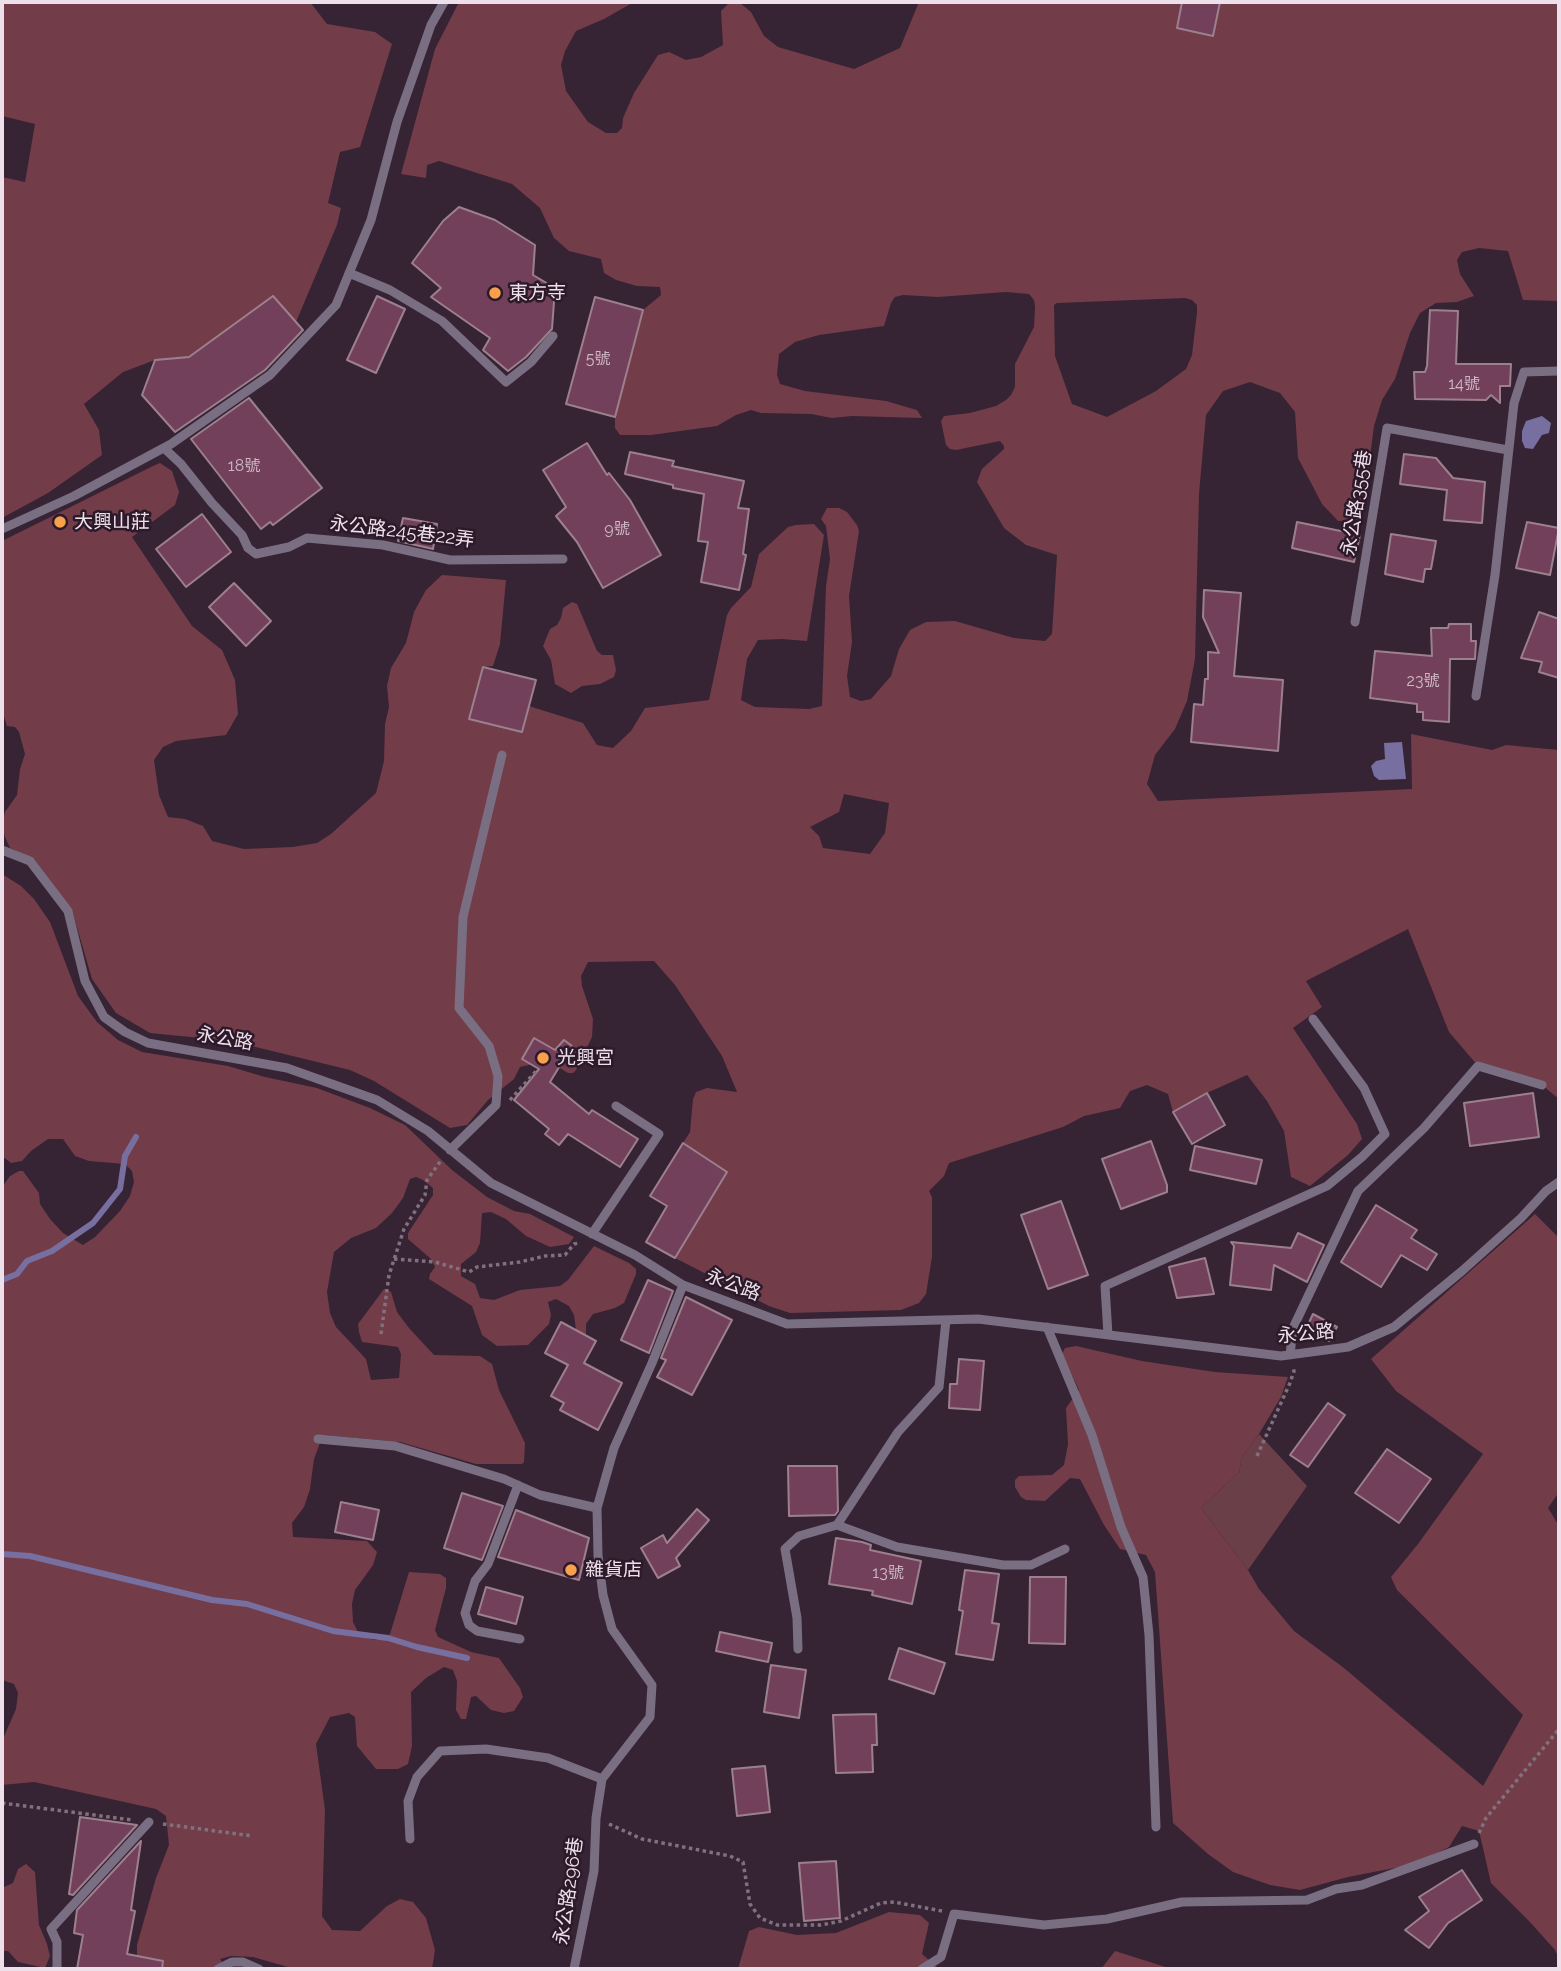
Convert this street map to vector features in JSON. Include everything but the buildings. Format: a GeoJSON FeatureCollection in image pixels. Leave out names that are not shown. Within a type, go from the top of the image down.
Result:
{"type":"FeatureCollection","features":[{"type":"Feature","properties":{"kind":"lane"},"geometry":{"type":"LineString","coordinates":[[2,529],[74,496],[164,448],[270,375],[336,305],[371,220],[401,110],[431,26],[444,2]]}},
{"type":"Feature","properties":{"kind":"lane"},"geometry":{"type":"LineString","coordinates":[[349,272],[390,290],[442,321],[506,383],[531,362],[553,336]]}},
{"type":"Feature","properties":{"kind":"lane"},"geometry":{"type":"LineString","coordinates":[[1476,696],[1495,575],[1514,403],[1524,372],[1559,371]]}},
{"type":"Feature","properties":{"kind":"lane","name":"永公路355巷"},"geometry":{"type":"LineString","coordinates":[[1355,622],[1387,428],[1508,450]]}},
{"type":"Feature","properties":{"kind":"lane","name":"永公路245巷22弄"},"geometry":{"type":"LineString","coordinates":[[164,448],[181,464],[242,535],[248,548],[256,554],[289,547],[307,538],[383,545],[450,560],[563,559]]}},
{"type":"Feature","properties":{"kind":"lane"},"geometry":{"type":"LineString","coordinates":[[450,1150],[496,1105],[498,1076],[489,1046],[459,1008],[463,917],[502,755]]}},
{"type":"Feature","properties":{"kind":"lane","name":"永公路"},"geometry":{"type":"LineString","coordinates":[[2,850],[30,861],[68,911],[85,981],[104,1017],[125,1032],[148,1043],[287,1068],[377,1100],[428,1132],[491,1183],[635,1255],[682,1284],[787,1324],[978,1319],[1281,1356],[1348,1347],[1394,1327],[1462,1271],[1521,1218],[1546,1191],[1559,1182]]}},
{"type":"Feature","properties":{"kind":"lane"},"geometry":{"type":"LineString","coordinates":[[1108,1335],[1105,1286],[1327,1186],[1385,1134],[1364,1088],[1313,1020]]}},
{"type":"Feature","properties":{"kind":"lane"},"geometry":{"type":"LineString","coordinates":[[1290,1355],[1293,1328],[1358,1191],[1424,1128],[1478,1066],[1542,1085]]}},
{"type":"Feature","properties":{"kind":"lane"},"geometry":{"type":"LineString","coordinates":[[592,1234],[659,1133],[616,1106]]}},
{"type":"Feature","properties":{"kind":"lane"},"geometry":{"type":"LineString","coordinates":[[410,1839],[408,1801],[417,1777],[440,1751],[486,1749],[548,1758],[602,1779],[650,1717],[652,1685],[612,1629],[603,1595],[598,1555],[597,1508],[614,1448],[652,1363],[682,1284]]}},
{"type":"Feature","properties":{"kind":"lane"},"geometry":{"type":"LineString","coordinates":[[837,1525],[898,1432],[939,1387],[946,1320]]}},
{"type":"Feature","properties":{"kind":"lane"},"geometry":{"type":"LineString","coordinates":[[1046,1327],[1092,1435],[1121,1527],[1143,1577],[1149,1635],[1156,1827]]}},
{"type":"Feature","properties":{"kind":"lane"},"geometry":{"type":"LineString","coordinates":[[318,1439],[395,1446],[518,1485],[540,1495],[597,1508]]}},
{"type":"Feature","properties":{"kind":"lane"},"geometry":{"type":"LineString","coordinates":[[518,1485],[488,1563],[475,1581],[465,1613],[469,1625],[477,1631],[520,1639]]}},
{"type":"Feature","properties":{"kind":"lane"},"geometry":{"type":"LineString","coordinates":[[798,1649],[797,1618],[785,1549],[799,1536],[837,1525],[897,1547],[1003,1564],[1031,1564],[1065,1549]]}},
{"type":"Feature","properties":{"kind":"lane","name":"永公路296巷"},"geometry":{"type":"LineString","coordinates":[[574,1969],[594,1871],[596,1818],[602,1779]]}},
{"type":"Feature","properties":{"kind":"lane"},"geometry":{"type":"LineString","coordinates":[[57,1969],[57,1942],[51,1929],[149,1822]]}},
{"type":"Feature","properties":{"kind":"lane"},"geometry":{"type":"LineString","coordinates":[[922,1969],[941,1957],[954,1914],[1044,1925],[1107,1919],[1182,1902],[1307,1900],[1336,1889],[1362,1885],[1474,1844]]}},
{"type":"Feature","properties":{"kind":"lane"},"geometry":{"type":"LineString","coordinates":[[218,1969],[232,1962],[243,1962],[259,1969]]}},
{"type":"Feature","properties":{"kind":"path"},"geometry":{"type":"LineString","coordinates":[[496,1105],[506,1105],[538,1069]]}},
{"type":"Feature","properties":{"kind":"path"},"geometry":{"type":"LineString","coordinates":[[381,1334],[389,1275],[404,1229],[425,1195],[427,1180],[441,1159]]}},
{"type":"Feature","properties":{"kind":"path"},"geometry":{"type":"LineString","coordinates":[[394,1259],[435,1262],[469,1272],[477,1267],[565,1255]]}},
{"type":"Feature","properties":{"kind":"path"},"geometry":{"type":"LineString","coordinates":[[1257,1456],[1294,1371],[1290,1355]]}},
{"type":"Feature","properties":{"kind":"path"},"geometry":{"type":"LineString","coordinates":[[1474,1844],[1486,1818],[1559,1729]]}},
{"type":"Feature","properties":{"kind":"path"},"geometry":{"type":"LineString","coordinates":[[2,1803],[253,1836]]}},
{"type":"Feature","properties":{"kind":"path"},"geometry":{"type":"LineString","coordinates":[[596,1818],[642,1839],[730,1856],[743,1862],[750,1903],[760,1918],[777,1925],[821,1925],[841,1920],[881,1903],[894,1902],[954,1914]]}},
{"type":"Feature","properties":{"kind":"shaded area"},"geometry":{"type":"Polygon","coordinates":[[[2,2],[310,2],[327,24],[375,32],[392,44],[360,147],[340,152],[328,203],[341,208],[337,225],[296,322],[273,296],[189,357],[155,360],[123,372],[84,404],[99,430],[102,455],[48,493],[2,518],[2,177],[25,182],[35,124],[2,116],[2,2]]]}},
{"type":"Feature","properties":{"kind":"shaded area"},"geometry":{"type":"Polygon","coordinates":[[[459,2],[634,2],[576,31],[561,65],[566,91],[588,122],[606,133],[617,133],[622,128],[623,118],[634,93],[658,55],[669,52],[686,60],[701,57],[723,45],[721,11],[728,4],[740,3],[751,12],[764,36],[778,47],[854,69],[900,48],[919,2],[1559,2],[1559,301],[1523,300],[1508,251],[1479,248],[1462,252],[1457,260],[1460,274],[1474,296],[1457,302],[1436,303],[1420,313],[1410,333],[1395,379],[1382,400],[1374,426],[1362,520],[1338,521],[1322,504],[1298,458],[1295,412],[1280,393],[1250,382],[1223,391],[1206,415],[1199,494],[1195,659],[1187,701],[1175,729],[1155,755],[1147,784],[1158,801],[1412,789],[1411,734],[1492,750],[1506,745],[1559,750],[1559,1099],[1542,1085],[1478,1066],[1449,1032],[1408,929],[1306,981],[1322,1007],[1293,1028],[1357,1124],[1362,1139],[1348,1155],[1310,1186],[1291,1177],[1284,1131],[1267,1101],[1247,1075],[1173,1112],[1168,1094],[1147,1085],[1130,1091],[1120,1108],[1084,1116],[1063,1127],[949,1163],[944,1176],[929,1191],[932,1197],[932,1257],[926,1294],[919,1303],[901,1310],[790,1313],[769,1306],[675,1258],[727,1172],[683,1143],[690,1132],[693,1099],[696,1092],[707,1088],[737,1092],[722,1056],[675,985],[654,961],[588,962],[581,976],[593,1019],[592,1037],[576,1070],[568,1073],[548,1061],[520,1067],[514,1079],[488,1100],[467,1125],[450,1128],[374,1081],[350,1070],[231,1041],[150,1033],[116,1013],[92,979],[72,910],[35,860],[10,848],[2,825],[5,812],[17,795],[25,754],[19,732],[15,727],[7,726],[2,710],[2,541],[160,463],[172,471],[179,492],[175,505],[132,537],[192,626],[222,650],[235,680],[238,714],[226,735],[176,741],[163,747],[154,760],[159,795],[168,817],[185,819],[203,826],[212,841],[244,849],[317,843],[331,834],[376,793],[384,761],[385,724],[389,707],[387,686],[391,668],[406,643],[414,612],[426,590],[442,575],[506,580],[500,644],[493,666],[483,667],[470,719],[522,732],[529,706],[583,723],[597,745],[613,748],[631,731],[645,708],[709,700],[727,615],[751,587],[759,554],[788,527],[796,525],[814,524],[824,535],[807,641],[758,640],[747,659],[741,700],[755,707],[809,709],[822,706],[826,586],[830,559],[826,526],[821,519],[827,508],[839,508],[847,512],[859,531],[849,596],[852,642],[847,676],[850,697],[861,701],[871,699],[891,676],[899,649],[910,630],[926,622],[955,621],[1014,638],[1045,641],[1052,634],[1057,555],[1026,545],[1004,528],[977,482],[982,469],[1004,446],[1000,441],[950,449],[946,445],[941,421],[944,416],[996,406],[1011,395],[1015,387],[1015,364],[1034,327],[1034,300],[1029,294],[1006,292],[938,297],[903,295],[895,297],[891,303],[884,326],[819,335],[795,342],[779,354],[777,375],[780,384],[805,391],[886,401],[917,410],[922,418],[832,418],[751,410],[717,426],[651,435],[620,435],[615,428],[615,417],[643,310],[661,295],[660,287],[637,286],[616,280],[604,273],[601,259],[569,251],[554,238],[540,208],[512,184],[439,161],[427,165],[426,178],[401,174],[435,49],[459,2]],[[1185,298],[1054,305],[1055,356],[1072,404],[1107,417],[1156,391],[1186,369],[1192,355],[1197,305],[1185,298]],[[844,794],[839,812],[810,827],[819,836],[823,848],[870,854],[885,833],[889,803],[844,794]]]}},
{"type":"Feature","properties":{"kind":"shaded area"},"geometry":{"type":"Polygon","coordinates":[[[1542,416],[1551,423],[1549,433],[1542,435],[1533,449],[1525,448],[1522,431],[1526,421],[1542,416]]]}},
{"type":"Feature","properties":{"kind":"shaded area"},"geometry":{"type":"Polygon","coordinates":[[[572,602],[577,604],[597,651],[602,655],[613,655],[616,670],[614,677],[600,684],[582,686],[571,693],[555,684],[551,660],[543,646],[550,629],[557,625],[561,618],[563,608],[572,602]]]}},
{"type":"Feature","properties":{"kind":"shaded area"},"geometry":{"type":"Polygon","coordinates":[[[1402,742],[1406,779],[1379,780],[1374,776],[1371,766],[1376,761],[1385,759],[1384,743],[1402,742]]]}},
{"type":"Feature","properties":{"kind":"shaded area"},"geometry":{"type":"Polygon","coordinates":[[[2,874],[21,886],[34,899],[50,922],[78,996],[97,1022],[118,1040],[142,1052],[228,1066],[317,1088],[370,1108],[405,1125],[452,1170],[487,1197],[514,1211],[530,1214],[574,1237],[569,1244],[550,1247],[526,1236],[506,1219],[491,1212],[482,1213],[480,1243],[476,1252],[461,1264],[461,1276],[475,1284],[480,1298],[494,1300],[520,1290],[560,1286],[568,1280],[594,1246],[636,1269],[624,1303],[593,1314],[586,1324],[586,1335],[576,1330],[574,1315],[569,1306],[556,1299],[548,1302],[551,1315],[549,1324],[528,1345],[497,1346],[482,1335],[472,1306],[429,1279],[435,1267],[431,1259],[408,1239],[408,1233],[433,1195],[433,1188],[423,1180],[416,1177],[410,1179],[403,1198],[392,1213],[376,1228],[351,1238],[334,1252],[327,1292],[330,1313],[336,1327],[366,1359],[371,1380],[399,1378],[401,1354],[398,1347],[362,1342],[359,1332],[358,1324],[384,1289],[391,1292],[397,1312],[434,1355],[480,1356],[492,1364],[499,1390],[525,1443],[522,1464],[476,1464],[400,1442],[323,1435],[314,1459],[310,1489],[304,1507],[292,1523],[293,1537],[367,1541],[377,1552],[373,1565],[355,1590],[352,1604],[353,1622],[360,1636],[375,1640],[390,1634],[409,1572],[440,1574],[446,1578],[446,1588],[435,1630],[438,1637],[471,1652],[499,1658],[520,1688],[523,1697],[514,1711],[504,1713],[491,1710],[476,1696],[471,1697],[466,1719],[461,1719],[456,1710],[457,1681],[453,1670],[444,1667],[426,1678],[411,1692],[412,1746],[408,1764],[398,1769],[376,1769],[357,1746],[355,1717],[349,1713],[330,1717],[316,1744],[325,1810],[322,1916],[332,1930],[360,1931],[387,1906],[400,1899],[413,1902],[426,1918],[435,1950],[432,1969],[295,1969],[253,1957],[231,1956],[220,1959],[227,1969],[137,1969],[137,1945],[156,1878],[169,1845],[166,1816],[156,1809],[34,1782],[2,1785],[2,1741],[16,1709],[18,1693],[14,1684],[2,1680],[2,1187],[10,1176],[23,1171],[39,1193],[40,1204],[50,1219],[63,1233],[83,1245],[95,1237],[120,1211],[130,1196],[134,1182],[132,1171],[125,1164],[89,1161],[75,1156],[63,1139],[48,1139],[22,1161],[11,1163],[2,1156],[2,874]]]}},
{"type":"Feature","properties":{"kind":"shaded area"},"geometry":{"type":"Polygon","coordinates":[[[1535,1214],[1559,1238],[1559,1492],[1548,1508],[1559,1526],[1559,1959],[1555,1950],[1530,1922],[1491,1883],[1479,1831],[1462,1826],[1449,1847],[1415,1864],[1300,1890],[1270,1885],[1233,1872],[1208,1854],[1173,1823],[1155,1572],[1146,1555],[1120,1549],[1080,1479],[1070,1478],[1045,1501],[1026,1500],[1015,1487],[1015,1480],[1019,1476],[1052,1475],[1064,1465],[1068,1444],[1066,1408],[1079,1390],[1062,1354],[1065,1348],[1076,1346],[1142,1361],[1215,1372],[1288,1377],[1281,1397],[1242,1457],[1239,1472],[1201,1508],[1248,1570],[1259,1589],[1294,1631],[1344,1668],[1483,1786],[1523,1715],[1397,1590],[1391,1577],[1483,1454],[1396,1391],[1371,1359],[1535,1214]]]}},
{"type":"Feature","properties":{"kind":"shaded area"},"geometry":{"type":"Polygon","coordinates":[[[1259,1434],[1307,1486],[1248,1570],[1201,1508],[1239,1472],[1242,1457],[1259,1434]]]}},
{"type":"Feature","properties":{"kind":"shaded area"},"geometry":{"type":"Polygon","coordinates":[[[26,1864],[35,1872],[39,1925],[50,1956],[45,1968],[18,1962],[8,1951],[2,1951],[2,1888],[13,1883],[18,1869],[26,1864]]]}},
{"type":"Feature","properties":{"kind":"shaded area"},"geometry":{"type":"Polygon","coordinates":[[[889,1912],[920,1915],[929,1923],[922,1954],[939,1969],[738,1969],[749,1931],[759,1927],[797,1935],[836,1933],[889,1912]]]}},
{"type":"Feature","properties":{"kind":"shaded area"},"geometry":{"type":"Polygon","coordinates":[[[1115,1951],[1172,1969],[1101,1969],[1115,1951]]]}},
{"type":"Feature","properties":{"kind":"waterway"},"geometry":{"type":"LineString","coordinates":[[2,1280],[17,1274],[27,1261],[52,1251],[93,1223],[120,1189],[125,1156],[136,1137]]}},
{"type":"Feature","properties":{"kind":"waterway"},"geometry":{"type":"LineString","coordinates":[[2,1554],[30,1556],[212,1600],[247,1604],[333,1631],[388,1638],[467,1658]]}},
{"type":"Feature","properties":{"kind":"place","name":"東方寺"},"geometry":{"type":"Point","coordinates":[495,293]}},
{"type":"Feature","properties":{"kind":"place","name":"大興山莊"},"geometry":{"type":"Point","coordinates":[60,522]}},
{"type":"Feature","properties":{"kind":"place","name":"光興宮"},"geometry":{"type":"Point","coordinates":[543,1058]}},
{"type":"Feature","properties":{"kind":"place","name":"雜貨店"},"geometry":{"type":"Point","coordinates":[571,1570]}}]}
